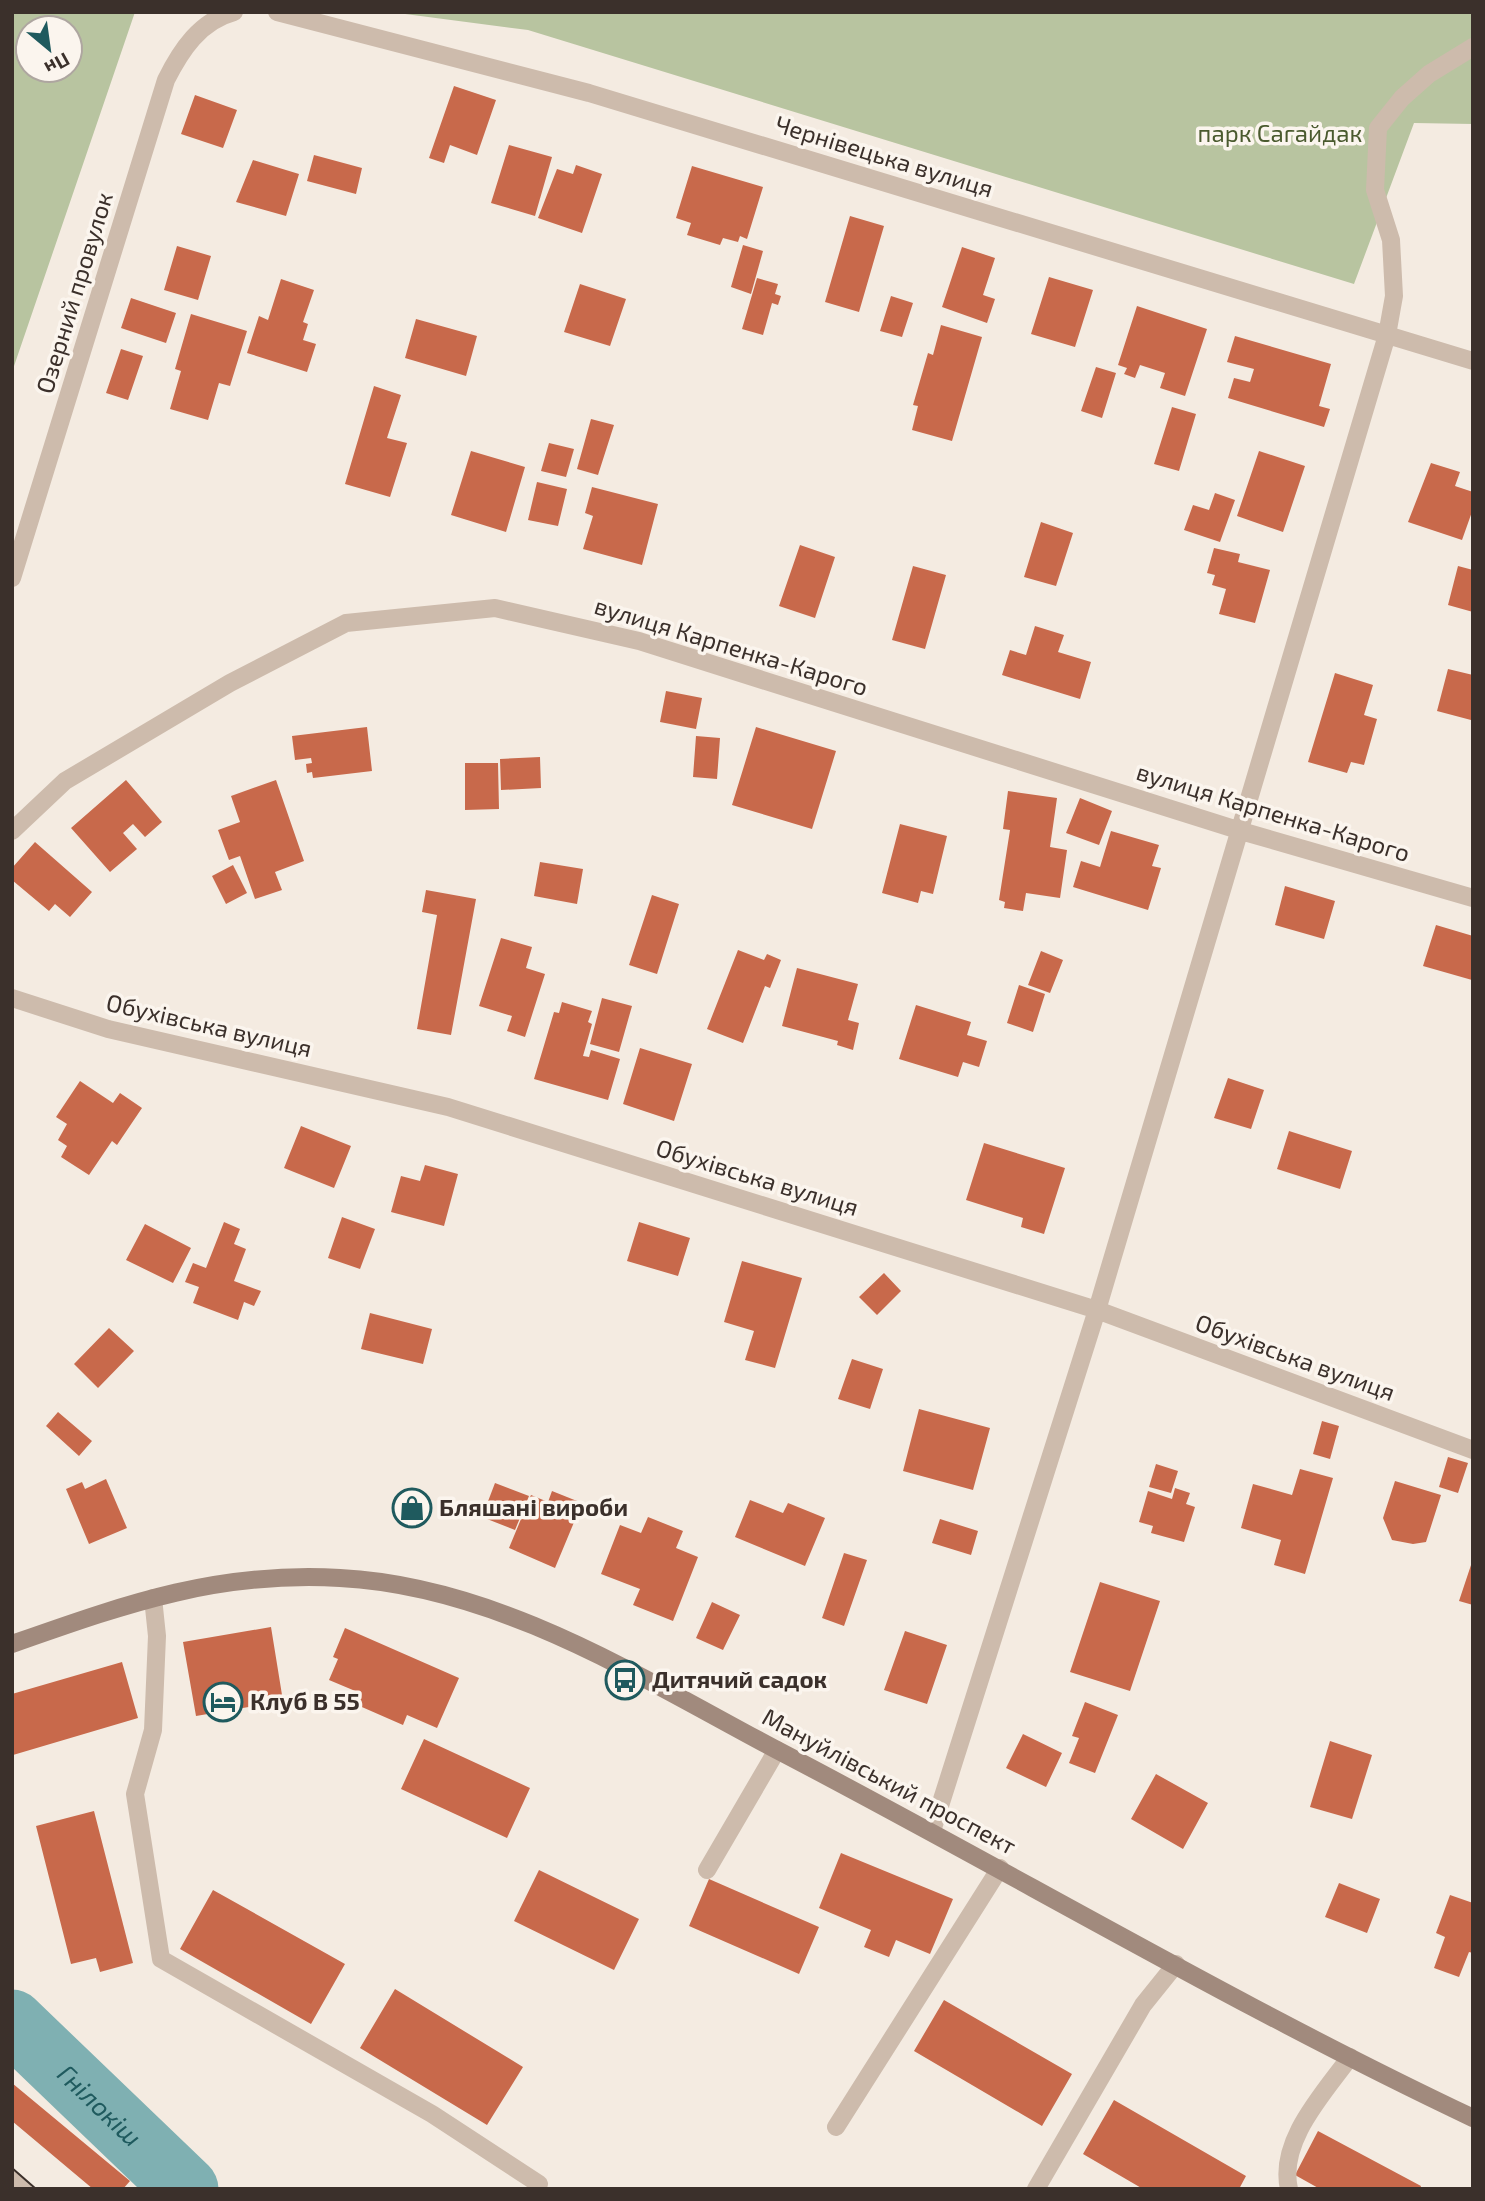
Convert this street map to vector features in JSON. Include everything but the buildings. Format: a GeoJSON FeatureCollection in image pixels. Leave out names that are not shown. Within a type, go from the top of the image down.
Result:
{"type":"FeatureCollection","features":[{"type":"Feature","properties":{"kind":"main road","name":"Мануйлівський проспект"},"geometry":{"type":"LineString","coordinates":[[12,1644],[153,1598],[217,1582],[277,1577],[343,1578],[409,1586],[484,1606],[600,1657],[932,1830],[1350,2057],[1473,2118]]}},
{"type":"Feature","properties":{"kind":"street","name":"Озерний провулок"},"geometry":{"type":"LineString","coordinates":[[12,578],[166,80],[179,53],[200,30],[234,12]]}},
{"type":"Feature","properties":{"kind":"street","name":"Чернівецька вулиця"},"geometry":{"type":"LineString","coordinates":[[278,12],[589,93],[1473,361]]}},
{"type":"Feature","properties":{"kind":"street"},"geometry":{"type":"LineString","coordinates":[[932,1830],[1097,1310],[1387,335],[1394,296],[1391,240],[1375,190],[1378,128],[1402,98],[1429,74],[1473,47]]}},
{"type":"Feature","properties":{"kind":"street","name":"вулиця Карпенка-Карого"},"geometry":{"type":"LineString","coordinates":[[12,831],[65,781],[230,684],[346,623],[495,608],[639,641],[1241,831],[1473,898]]}},
{"type":"Feature","properties":{"kind":"street","name":"Обухівська вулиця"},"geometry":{"type":"LineString","coordinates":[[12,998],[108,1029],[448,1107],[1097,1310],[1473,1450]]}},
{"type":"Feature","properties":{"kind":"street"},"geometry":{"type":"LineString","coordinates":[[153,1598],[158,1636],[153,1730],[135,1794],[161,1959],[432,2114],[539,2184]]}},
{"type":"Feature","properties":{"kind":"street"},"geometry":{"type":"LineString","coordinates":[[708,1870],[777,1750]]}},
{"type":"Feature","properties":{"kind":"street"},"geometry":{"type":"LineString","coordinates":[[836,2127],[1000,1868]]}},
{"type":"Feature","properties":{"kind":"street"},"geometry":{"type":"LineString","coordinates":[[1036,2189],[1143,2005],[1176,1964]]}},
{"type":"Feature","properties":{"kind":"street"},"geometry":{"type":"LineString","coordinates":[[1289,2189],[1286,2176],[1293,2144],[1314,2107],[1350,2057]]}},
{"type":"Feature","properties":{"kind":"street"},"geometry":{"type":"LineString","coordinates":[[12,2179],[23,2189]]}},
{"type":"Feature","properties":{"kind":"green space"},"geometry":{"type":"Polygon","coordinates":[[[12,12],[135,12],[12,372],[12,12]]]}},
{"type":"Feature","properties":{"kind":"green space","name":"парк Сагайдак"},"geometry":{"type":"Polygon","coordinates":[[[390,12],[1473,12],[1473,124],[1414,123],[1354,284],[528,30],[390,12]]]}},
{"type":"Feature","properties":{"kind":"waterway","name":"Гнілокіш"},"geometry":{"type":"LineString","coordinates":[[12,2022],[186,2189]]}},
{"type":"Feature","properties":{"kind":"tram line"},"geometry":{"type":"LineString","coordinates":[[12,2168],[36,2189]]}},
{"type":"Feature","properties":{"kind":"place","name":"Бляшані вироби"},"geometry":{"type":"Point","coordinates":[412,1508]}},
{"type":"Feature","properties":{"kind":"place","name":"Дитячий садок"},"geometry":{"type":"Point","coordinates":[625,1680]}},
{"type":"Feature","properties":{"kind":"place","name":"Клуб В 55"},"geometry":{"type":"Point","coordinates":[223,1702]}}]}
